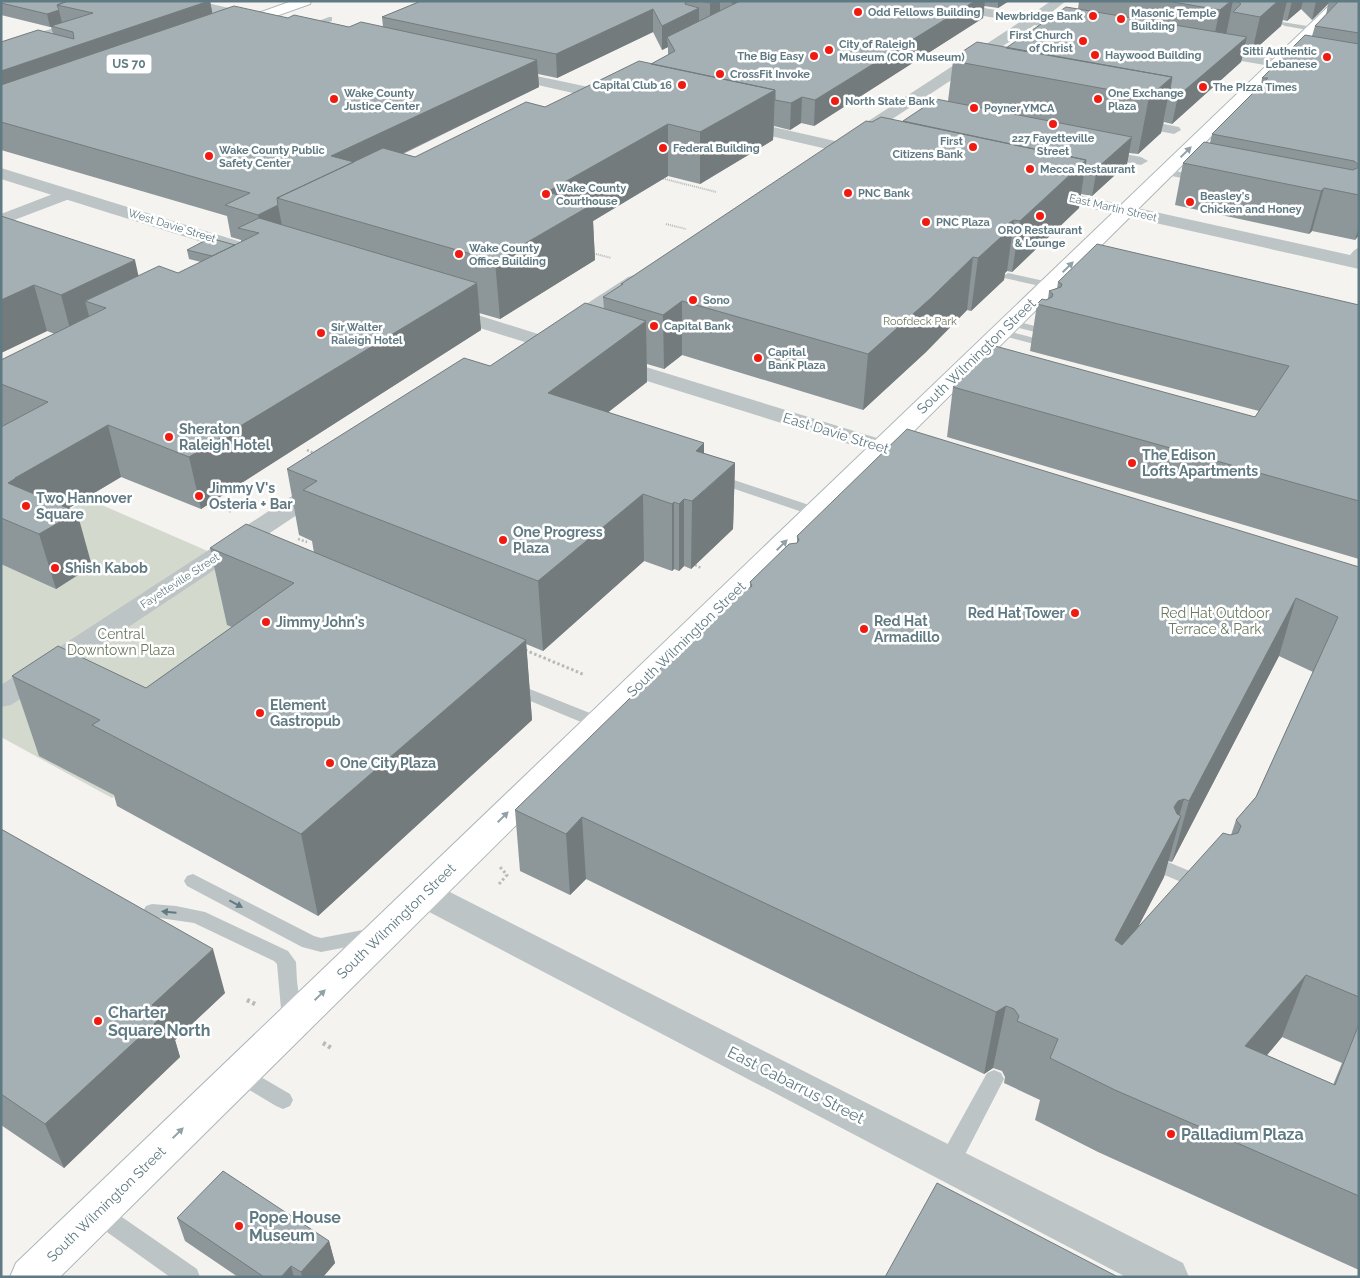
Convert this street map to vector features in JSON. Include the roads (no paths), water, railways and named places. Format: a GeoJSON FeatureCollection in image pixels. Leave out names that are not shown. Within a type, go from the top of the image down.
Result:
{"type":"FeatureCollection","features":[{"type":"Feature","properties":{"kind":"main road"},"geometry":{"type":"LineString","coordinates":[[223,30],[304,1]]}},
{"type":"Feature","properties":{"kind":"main road","name":"South Wilmington Street"},"geometry":{"type":"LineString","coordinates":[[31,1277],[599,723],[706,630],[756,582],[816,512],[883,448],[978,364],[1005,327],[1342,1]]}},
{"type":"Feature","properties":{"kind":"main road"},"geometry":{"type":"LineString","coordinates":[[568,105],[615,82]]}},
{"type":"Feature","properties":{"kind":"street"},"geometry":{"type":"LineString","coordinates":[[179,1],[330,35]]}},
{"type":"Feature","properties":{"kind":"street"},"geometry":{"type":"LineString","coordinates":[[921,1],[1093,31]]}},
{"type":"Feature","properties":{"kind":"street"},"geometry":{"type":"LineString","coordinates":[[816,162],[1060,1]]}},
{"type":"Feature","properties":{"kind":"street"},"geometry":{"type":"LineString","coordinates":[[1191,48],[1218,48],[1278,64],[1359,77]]}},
{"type":"Feature","properties":{"kind":"street"},"geometry":{"type":"LineString","coordinates":[[488,70],[632,102]]}},
{"type":"Feature","properties":{"kind":"street"},"geometry":{"type":"LineString","coordinates":[[1118,119],[1174,130]]}},
{"type":"Feature","properties":{"kind":"street"},"geometry":{"type":"LineString","coordinates":[[726,122],[885,157]]}},
{"type":"Feature","properties":{"kind":"street"},"geometry":{"type":"LineString","coordinates":[[1083,149],[1141,161]]}},
{"type":"Feature","properties":{"kind":"street","name":"West Davie Street"},"geometry":{"type":"LineString","coordinates":[[1,173],[253,260]]}},
{"type":"Feature","properties":{"kind":"street","name":"East Martin Street"},"geometry":{"type":"LineString","coordinates":[[1026,189],[1356,259]]}},
{"type":"Feature","properties":{"kind":"street"},"geometry":{"type":"LineString","coordinates":[[1,220],[66,194]]}},
{"type":"Feature","properties":{"kind":"street"},"geometry":{"type":"LineString","coordinates":[[522,356],[650,271]]}},
{"type":"Feature","properties":{"kind":"street"},"geometry":{"type":"LineString","coordinates":[[427,305],[543,342]]}},
{"type":"Feature","properties":{"kind":"street","name":"East Davie Street"},"geometry":{"type":"LineString","coordinates":[[543,342],[927,461]]}},
{"type":"Feature","properties":{"kind":"street","name":"Fayetteville Street"},"geometry":{"type":"LineString","coordinates":[[1,698],[344,473]]}},
{"type":"Feature","properties":{"kind":"street","name":"East Cabarrus Street"},"geometry":{"type":"LineString","coordinates":[[424,894],[1168,1277]]}},
{"type":"Feature","properties":{"kind":"lane"},"geometry":{"type":"LineString","coordinates":[[303,29],[328,19]]}},
{"type":"Feature","properties":{"kind":"lane"},"geometry":{"type":"LineString","coordinates":[[16,42],[79,22]]}},
{"type":"Feature","properties":{"kind":"lane"},"geometry":{"type":"LineString","coordinates":[[1285,24],[1314,29]]}},
{"type":"Feature","properties":{"kind":"lane"},"geometry":{"type":"LineString","coordinates":[[1166,172],[1210,181]]}},
{"type":"Feature","properties":{"kind":"lane"},"geometry":{"type":"LineString","coordinates":[[1008,276],[1049,286]]}},
{"type":"Feature","properties":{"kind":"lane"},"geometry":{"type":"LineString","coordinates":[[1005,327],[1047,332]]}},
{"type":"Feature","properties":{"kind":"lane"},"geometry":{"type":"LineString","coordinates":[[1005,327],[1038,342]]}},
{"type":"Feature","properties":{"kind":"lane"},"geometry":{"type":"LineString","coordinates":[[725,481],[816,512]]}},
{"type":"Feature","properties":{"kind":"lane"},"geometry":{"type":"LineString","coordinates":[[494,679],[599,723]]}},
{"type":"Feature","properties":{"kind":"lane"},"geometry":{"type":"LineString","coordinates":[[1168,869],[1211,888]]}},
{"type":"Feature","properties":{"kind":"lane"},"geometry":{"type":"LineString","coordinates":[[193,881],[309,942],[321,945],[385,932]]}},
{"type":"Feature","properties":{"kind":"lane"},"geometry":{"type":"LineString","coordinates":[[152,911],[176,912],[198,918],[281,956],[287,962],[287,981],[292,1021]]}},
{"type":"Feature","properties":{"kind":"lane"},"geometry":{"type":"LineString","coordinates":[[240,1073],[283,1100]]}},
{"type":"Feature","properties":{"kind":"lane"},"geometry":{"type":"LineString","coordinates":[[949,1164],[994,1079]]}},
{"type":"Feature","properties":{"kind":"lane"},"geometry":{"type":"LineString","coordinates":[[97,1212],[189,1277]]}},
{"type":"Feature","properties":{"kind":"place","name":"Odd Fellows Building"},"geometry":{"type":"Point","coordinates":[858,12]}},
{"type":"Feature","properties":{"kind":"place","name":"Newbridge Bank"},"geometry":{"type":"Point","coordinates":[1093,16]}},
{"type":"Feature","properties":{"kind":"place","name":"Masonic Temple Building"},"geometry":{"type":"Point","coordinates":[1121,19]}},
{"type":"Feature","properties":{"kind":"place","name":"First Church of Christ"},"geometry":{"type":"Point","coordinates":[1083,41]}},
{"type":"Feature","properties":{"kind":"place","name":"City of Raleigh Museum (COR Museum)"},"geometry":{"type":"Point","coordinates":[829,50]}},
{"type":"Feature","properties":{"kind":"place","name":"Haywood Building"},"geometry":{"type":"Point","coordinates":[1095,55]}},
{"type":"Feature","properties":{"kind":"place","name":"The Big Easy"},"geometry":{"type":"Point","coordinates":[814,56]}},
{"type":"Feature","properties":{"kind":"place","name":"Sitti Authentic Lebanese"},"geometry":{"type":"Point","coordinates":[1327,57]}},
{"type":"Feature","properties":{"kind":"place","name":"CrossFit Invoke"},"geometry":{"type":"Point","coordinates":[720,74]}},
{"type":"Feature","properties":{"kind":"place","name":"Capital Club 16"},"geometry":{"type":"Point","coordinates":[682,85]}},
{"type":"Feature","properties":{"kind":"place","name":"The PIzza Times"},"geometry":{"type":"Point","coordinates":[1203,87]}},
{"type":"Feature","properties":{"kind":"place","name":"Wake County Justice Center"},"geometry":{"type":"Point","coordinates":[334,99]}},
{"type":"Feature","properties":{"kind":"place","name":"One Exchange Plaza"},"geometry":{"type":"Point","coordinates":[1098,99]}},
{"type":"Feature","properties":{"kind":"place","name":"North State Bank"},"geometry":{"type":"Point","coordinates":[835,101]}},
{"type":"Feature","properties":{"kind":"place","name":"Poyner YMCA"},"geometry":{"type":"Point","coordinates":[974,108]}},
{"type":"Feature","properties":{"kind":"place","name":"227 Fayetteville Street"},"geometry":{"type":"Point","coordinates":[1053,124]}},
{"type":"Feature","properties":{"kind":"place","name":"First Citizens Bank"},"geometry":{"type":"Point","coordinates":[973,147]}},
{"type":"Feature","properties":{"kind":"place","name":"Federal Building"},"geometry":{"type":"Point","coordinates":[663,148]}},
{"type":"Feature","properties":{"kind":"place","name":"Wake County Public Safety Center"},"geometry":{"type":"Point","coordinates":[209,156]}},
{"type":"Feature","properties":{"kind":"place","name":"Mecca Restaurant"},"geometry":{"type":"Point","coordinates":[1030,169]}},
{"type":"Feature","properties":{"kind":"place","name":"PNC Bank"},"geometry":{"type":"Point","coordinates":[848,193]}},
{"type":"Feature","properties":{"kind":"place","name":"Wake County Courthouse"},"geometry":{"type":"Point","coordinates":[546,194]}},
{"type":"Feature","properties":{"kind":"place","name":"Beasley's Chicken and Honey"},"geometry":{"type":"Point","coordinates":[1190,202]}},
{"type":"Feature","properties":{"kind":"place","name":"ORO Restaurant & Lounge"},"geometry":{"type":"Point","coordinates":[1040,216]}},
{"type":"Feature","properties":{"kind":"place","name":"PNC Plaza"},"geometry":{"type":"Point","coordinates":[926,222]}},
{"type":"Feature","properties":{"kind":"place","name":"Wake County Office Building"},"geometry":{"type":"Point","coordinates":[459,254]}},
{"type":"Feature","properties":{"kind":"place","name":"Sono"},"geometry":{"type":"Point","coordinates":[693,300]}},
{"type":"Feature","properties":{"kind":"place","name":"Capital Bank"},"geometry":{"type":"Point","coordinates":[654,326]}},
{"type":"Feature","properties":{"kind":"place","name":"Sir Walter Raleigh Hotel"},"geometry":{"type":"Point","coordinates":[321,333]}},
{"type":"Feature","properties":{"kind":"place","name":"Capital Bank Plaza"},"geometry":{"type":"Point","coordinates":[758,358]}},
{"type":"Feature","properties":{"kind":"place","name":"Sheraton Raleigh Hotel"},"geometry":{"type":"Point","coordinates":[169,437]}},
{"type":"Feature","properties":{"kind":"place","name":"The Edison Lofts Apartments"},"geometry":{"type":"Point","coordinates":[1132,463]}},
{"type":"Feature","properties":{"kind":"place","name":"Jimmy V's Osteria + Bar"},"geometry":{"type":"Point","coordinates":[199,496]}},
{"type":"Feature","properties":{"kind":"place","name":"Two Hannover Square"},"geometry":{"type":"Point","coordinates":[26,506]}},
{"type":"Feature","properties":{"kind":"place","name":"One Progress Plaza"},"geometry":{"type":"Point","coordinates":[503,540]}},
{"type":"Feature","properties":{"kind":"place","name":"Shish Kabob"},"geometry":{"type":"Point","coordinates":[55,568]}},
{"type":"Feature","properties":{"kind":"place","name":"Red Hat Tower"},"geometry":{"type":"Point","coordinates":[1075,613]}},
{"type":"Feature","properties":{"kind":"place","name":"Jimmy John's"},"geometry":{"type":"Point","coordinates":[266,622]}},
{"type":"Feature","properties":{"kind":"place","name":"Red Hat Armadillo"},"geometry":{"type":"Point","coordinates":[864,629]}},
{"type":"Feature","properties":{"kind":"place","name":"Element Gastropub"},"geometry":{"type":"Point","coordinates":[260,713]}},
{"type":"Feature","properties":{"kind":"place","name":"One City Plaza"},"geometry":{"type":"Point","coordinates":[330,763]}},
{"type":"Feature","properties":{"kind":"place","name":"Charter Square North"},"geometry":{"type":"Point","coordinates":[98,1021]}},
{"type":"Feature","properties":{"kind":"place","name":"Palladium Plaza"},"geometry":{"type":"Point","coordinates":[1171,1134]}},
{"type":"Feature","properties":{"kind":"place","name":"Pope House Museum"},"geometry":{"type":"Point","coordinates":[239,1226]}},
{"type":"Feature","properties":{"kind":"park label","name":"Roofdeck Park"},"geometry":{"type":"Point","coordinates":[920,321]}},
{"type":"Feature","properties":{"kind":"park label","name":"Red Hat Outdoor Terrace & Park"},"geometry":{"type":"Point","coordinates":[1215,622]}},
{"type":"Feature","properties":{"kind":"park label","name":"Central Downtown Plaza"},"geometry":{"type":"Point","coordinates":[121,642]}}]}
